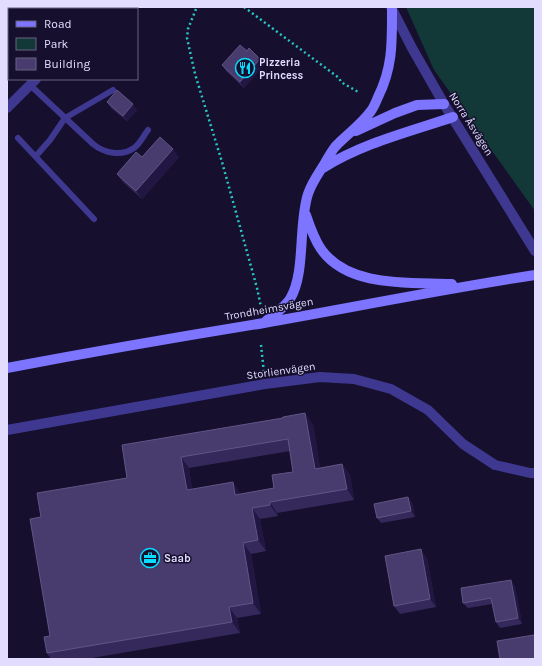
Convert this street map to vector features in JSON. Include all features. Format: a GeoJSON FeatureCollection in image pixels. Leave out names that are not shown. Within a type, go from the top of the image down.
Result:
{"type":"FeatureCollection","features":[{"type":"Feature","properties":{"kind":"main road"},"geometry":{"type":"LineString","coordinates":[[264,323],[280,311],[290,299],[296,286],[305,212],[308,196],[314,180],[334,148],[351,134],[372,110],[383,87],[390,68],[392,41],[391,8]]}},
{"type":"Feature","properties":{"kind":"main road"},"geometry":{"type":"LineString","coordinates":[[351,134],[395,113],[417,105],[444,104]]}},
{"type":"Feature","properties":{"kind":"main road"},"geometry":{"type":"LineString","coordinates":[[322,169],[340,157],[362,147],[453,117]]}},
{"type":"Feature","properties":{"kind":"main road"},"geometry":{"type":"LineString","coordinates":[[305,212],[312,233],[321,249],[333,262],[348,271],[363,277],[386,281],[470,285]]}},
{"type":"Feature","properties":{"kind":"main road","name":"Trondheimsvägen"},"geometry":{"type":"LineString","coordinates":[[7,368],[470,285],[535,275]]}},
{"type":"Feature","properties":{"kind":"street","name":"Norra Åsvägen"},"geometry":{"type":"LineString","coordinates":[[391,8],[444,104],[535,251]]}},
{"type":"Feature","properties":{"kind":"street"},"geometry":{"type":"LineString","coordinates":[[7,108],[33,82]]}},
{"type":"Feature","properties":{"kind":"street","name":"Storlienvägen"},"geometry":{"type":"LineString","coordinates":[[7,430],[265,384],[320,377],[354,379],[391,389],[428,410],[463,444],[495,465],[535,473]]}},
{"type":"Feature","properties":{"kind":"lane"},"geometry":{"type":"LineString","coordinates":[[33,82],[66,118],[100,150],[117,153],[127,151],[135,147],[148,130]]}},
{"type":"Feature","properties":{"kind":"lane"},"geometry":{"type":"LineString","coordinates":[[36,156],[66,118],[113,90]]}},
{"type":"Feature","properties":{"kind":"lane"},"geometry":{"type":"LineString","coordinates":[[18,138],[94,219]]}},
{"type":"Feature","properties":{"kind":"path"},"geometry":{"type":"LineString","coordinates":[[244,7],[339,78],[341,82],[360,93]]}},
{"type":"Feature","properties":{"kind":"path"},"geometry":{"type":"LineString","coordinates":[[196,9],[188,29],[187,38],[195,74],[226,176],[261,307]]}},
{"type":"Feature","properties":{"kind":"path"},"geometry":{"type":"LineString","coordinates":[[261,345],[265,384]]}},
{"type":"Feature","properties":{"kind":"green space"},"geometry":{"type":"Polygon","coordinates":[[[406,7],[535,7],[535,211],[434,70],[406,7]]]}},
{"type":"Feature","properties":{"kind":"building"},"geometry":{"type":"Polygon","coordinates":[[[14,7],[48,8],[15,8],[14,7]]]}},
{"type":"Feature","properties":{"kind":"building"},"geometry":{"type":"Polygon","coordinates":[[[56,7],[72,7],[71,8],[56,7]]]}},
{"type":"Feature","properties":{"kind":"building","name":"Pizzeria Princess"},"geometry":{"type":"Polygon","coordinates":[[[240,45],[247,51],[249,48],[260,59],[240,82],[222,65],[240,45]]]}},
{"type":"Feature","properties":{"kind":"building"},"geometry":{"type":"Polygon","coordinates":[[[8,56],[7,74],[7,57],[8,56]]]}},
{"type":"Feature","properties":{"kind":"building"},"geometry":{"type":"Polygon","coordinates":[[[117,90],[133,104],[123,116],[107,102],[117,90]]]}},
{"type":"Feature","properties":{"kind":"building"},"geometry":{"type":"Polygon","coordinates":[[[160,137],[173,149],[136,191],[117,174],[136,152],[142,157],[160,137]]]}},
{"type":"Feature","properties":{"kind":"building"},"geometry":{"type":"Polygon","coordinates":[[[305,413],[315,469],[342,464],[347,489],[270,502],[270,505],[252,508],[258,540],[243,543],[253,603],[229,607],[232,622],[47,653],[44,637],[50,636],[30,519],[41,517],[37,493],[127,478],[122,445],[305,413]],[[288,439],[181,457],[187,490],[233,482],[235,495],[274,488],[272,475],[293,472],[288,439]]]}},
{"type":"Feature","properties":{"kind":"building"},"geometry":{"type":"Polygon","coordinates":[[[408,497],[411,511],[377,518],[374,504],[408,497]]]}},
{"type":"Feature","properties":{"kind":"building"},"geometry":{"type":"Polygon","coordinates":[[[421,549],[430,599],[394,606],[385,556],[421,549]]]}},
{"type":"Feature","properties":{"kind":"building"},"geometry":{"type":"Polygon","coordinates":[[[511,580],[518,618],[496,622],[491,598],[463,603],[461,588],[511,580]]]}},
{"type":"Feature","properties":{"kind":"building"},"geometry":{"type":"Polygon","coordinates":[[[534,635],[535,659],[500,659],[497,641],[534,635]]]}},
{"type":"Feature","properties":{"kind":"place","name":"Pizzeria Princess"},"geometry":{"type":"Point","coordinates":[245,68]}},
{"type":"Feature","properties":{"kind":"place","name":"Saab"},"geometry":{"type":"Point","coordinates":[150,558]}}]}
